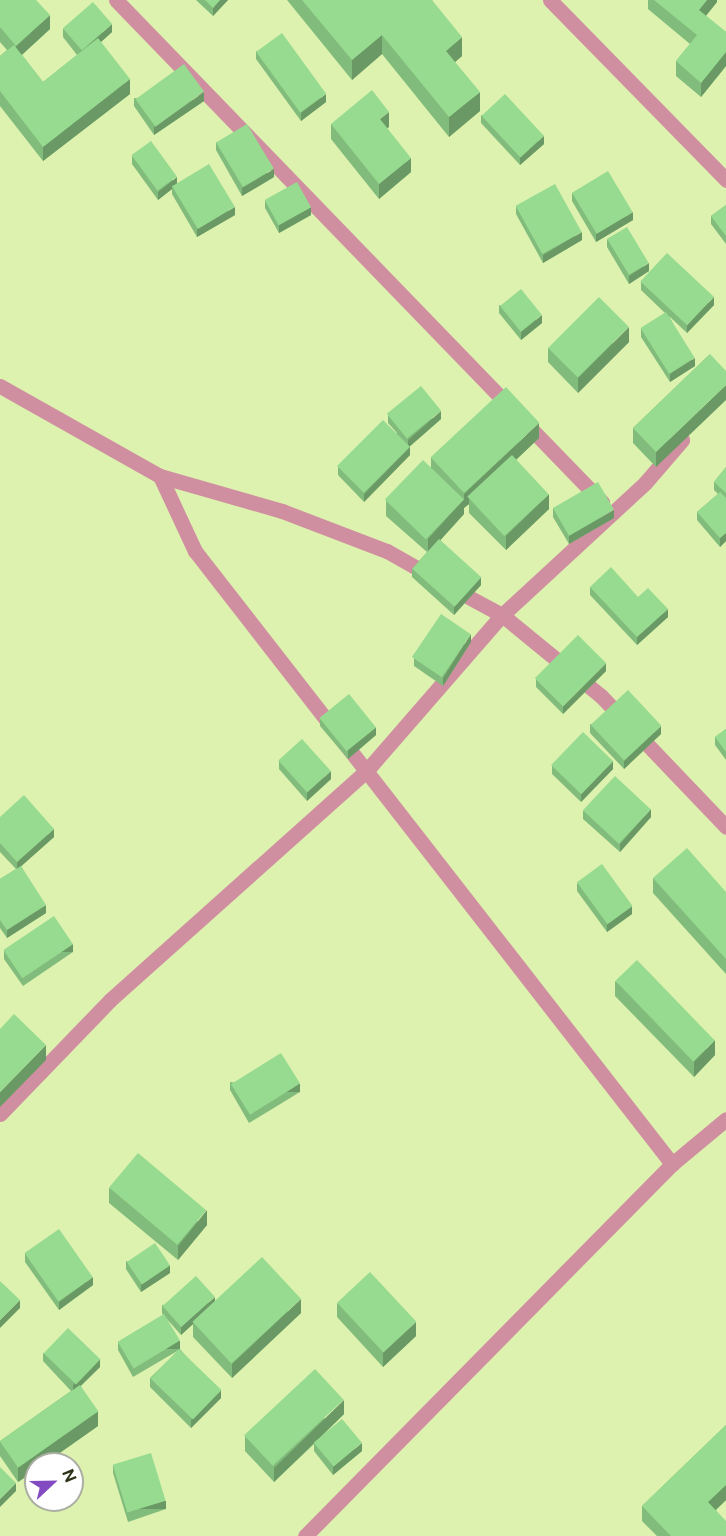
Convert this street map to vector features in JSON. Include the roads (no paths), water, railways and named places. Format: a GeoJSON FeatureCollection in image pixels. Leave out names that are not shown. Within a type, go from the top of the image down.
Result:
{"type":"FeatureCollection","features":[{"type":"Feature","properties":{"kind":"street"},"geometry":{"type":"LineString","coordinates":[[116,0],[612,513]]}},
{"type":"Feature","properties":{"kind":"street"},"geometry":{"type":"LineString","coordinates":[[556,2],[726,180]]}},
{"type":"Feature","properties":{"kind":"street"},"geometry":{"type":"LineString","coordinates":[[0,386],[160,476],[282,511],[387,551],[502,615],[600,696],[726,828]]}},
{"type":"Feature","properties":{"kind":"street"},"geometry":{"type":"LineString","coordinates":[[0,1114],[110,1000],[368,769],[502,615],[645,483],[689,430]]}},
{"type":"Feature","properties":{"kind":"street"},"geometry":{"type":"LineString","coordinates":[[160,476],[195,551],[368,769],[672,1164]]}},
{"type":"Feature","properties":{"kind":"street"},"geometry":{"type":"LineString","coordinates":[[305,1536],[672,1164],[726,1119]]}}]}
